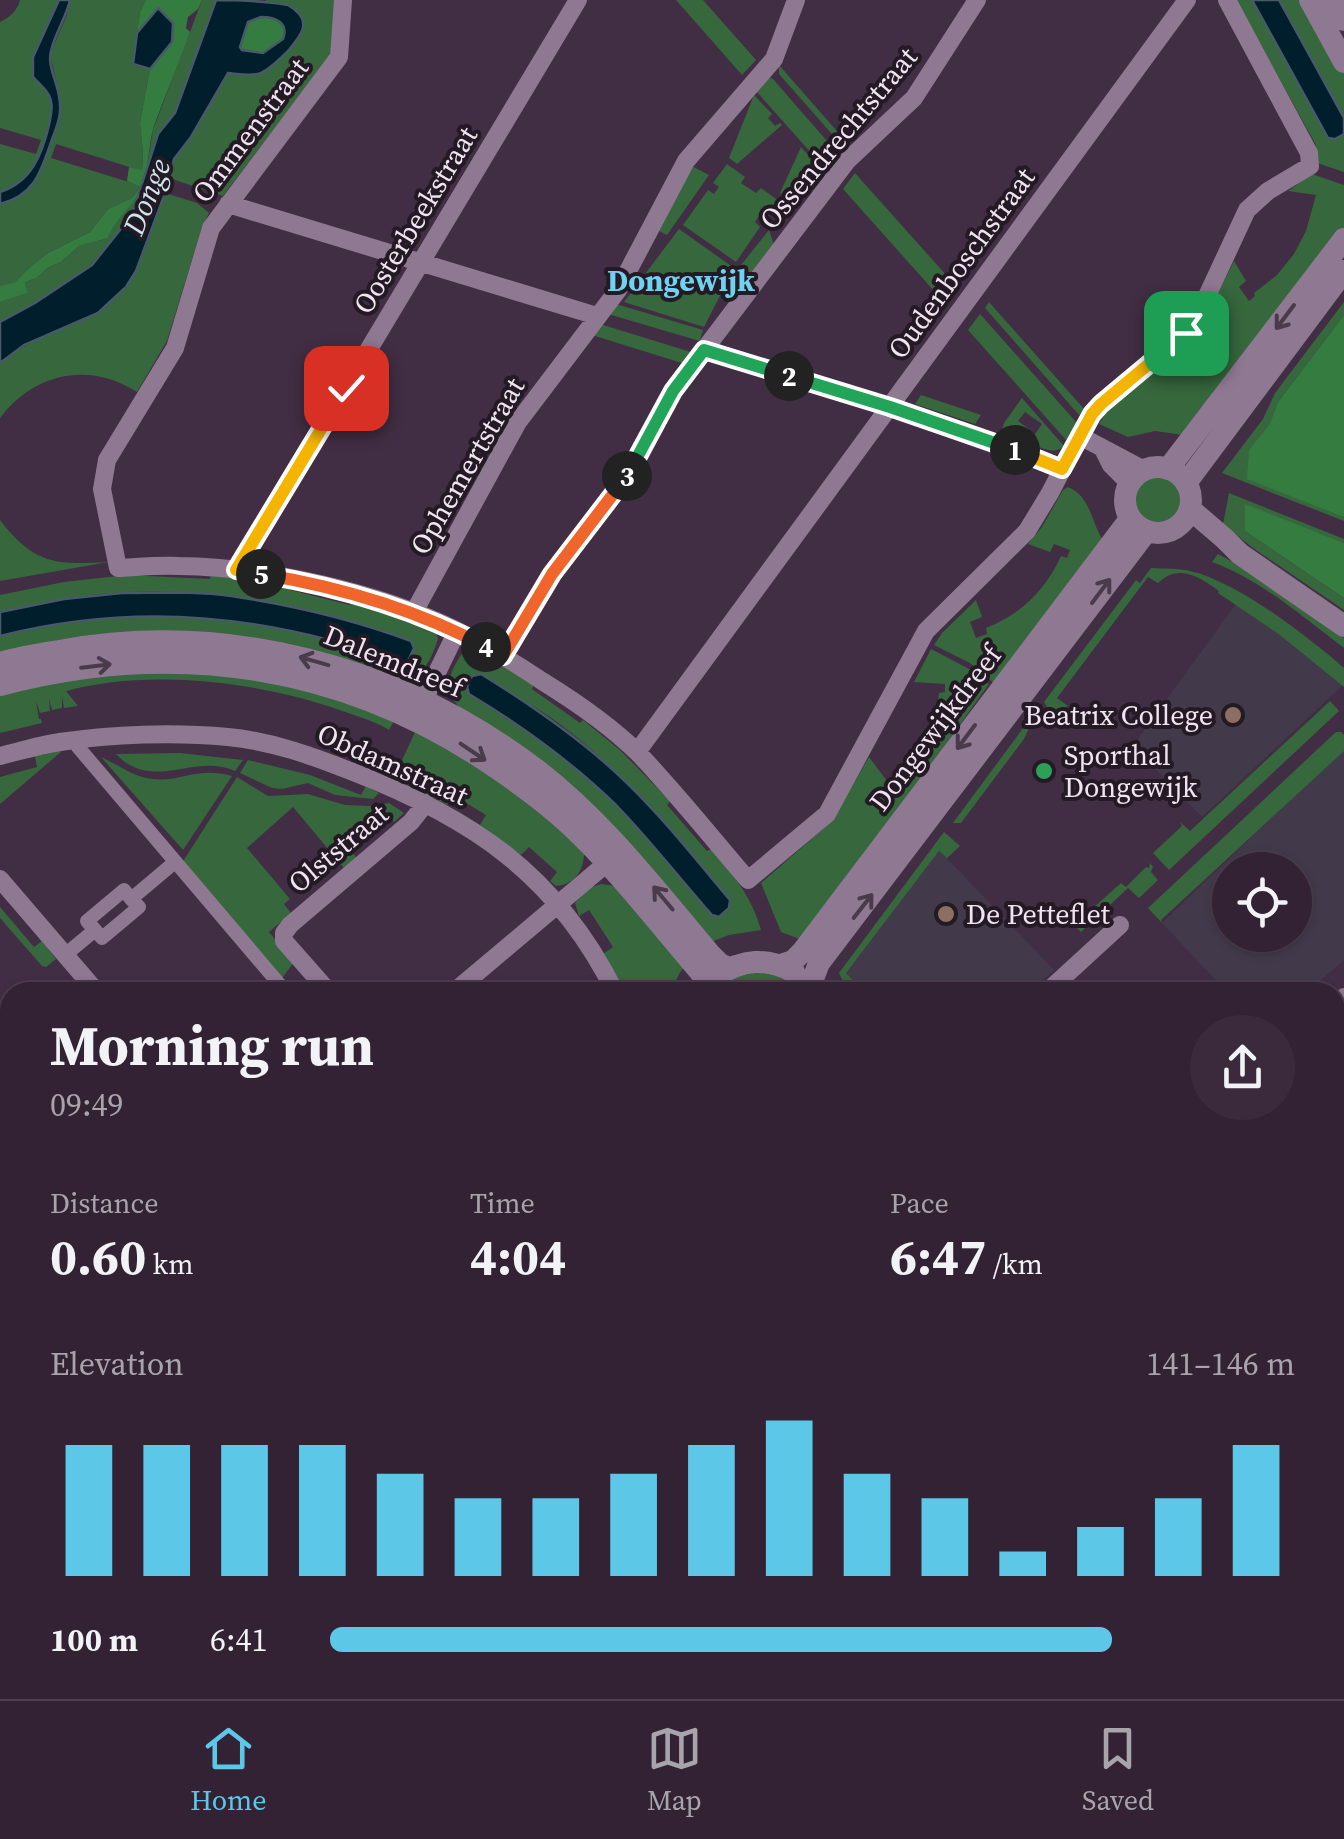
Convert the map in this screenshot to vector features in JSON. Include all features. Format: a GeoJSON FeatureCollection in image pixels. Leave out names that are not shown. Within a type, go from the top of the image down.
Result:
{"type":"FeatureCollection","features":[{"type":"Feature","properties":{"kind":"street","name":"Ommenstraat"},"geometry":{"type":"LineString","coordinates":[[236,570],[180,566],[118,568],[102,489],[107,460],[175,348],[211,228],[339,57],[343,0]]}},
{"type":"Feature","properties":{"kind":"street","name":"Oosterbeekstraat"},"geometry":{"type":"LineString","coordinates":[[236,570],[578,0]]}},
{"type":"Feature","properties":{"kind":"street","name":"Ophemertstraat"},"geometry":{"type":"LineString","coordinates":[[414,612],[518,422],[618,290],[686,162],[774,59],[796,0]]}},
{"type":"Feature","properties":{"kind":"street","name":"Ossendrechtstraat"},"geometry":{"type":"LineString","coordinates":[[503,656],[552,574],[632,470],[673,391],[848,161],[914,98],[977,0]]}},
{"type":"Feature","properties":{"kind":"street","name":"Oudenboschstraat"},"geometry":{"type":"LineString","coordinates":[[637,752],[1187,0]]}},
{"type":"Feature","properties":{"kind":"street"},"geometry":{"type":"LineString","coordinates":[[236,570],[300,580],[414,612],[503,656],[577,703],[637,752],[748,880],[827,814],[926,631],[1027,530],[1092,414],[1186,333],[1247,210],[1257,199],[1310,166],[1309,154],[1227,0]]}},
{"type":"Feature","properties":{"kind":"street"},"geometry":{"type":"LineString","coordinates":[[1310,0],[1344,62]]}},
{"type":"Feature","properties":{"kind":"street"},"geometry":{"type":"LineString","coordinates":[[1332,0],[1344,20]]}},
{"type":"Feature","properties":{"kind":"street"},"geometry":{"type":"LineString","coordinates":[[228,204],[597,316]]}},
{"type":"Feature","properties":{"kind":"street"},"geometry":{"type":"LineString","coordinates":[[1177,476],[1344,240]]}},
{"type":"Feature","properties":{"kind":"street"},"geometry":{"type":"LineString","coordinates":[[1177,476],[1344,271]]}},
{"type":"Feature","properties":{"kind":"street"},"geometry":{"type":"LineString","coordinates":[[704,350],[890,407],[1062,469]]}},
{"type":"Feature","properties":{"kind":"street"},"geometry":{"type":"LineString","coordinates":[[1080,436],[1127,460],[1136,476]]}},
{"type":"Feature","properties":{"kind":"street"},"geometry":{"type":"LineString","coordinates":[[1152,468],[1177,476],[1190,491],[1185,517],[1164,533],[1138,525],[1124,498],[1136,476],[1152,468]]}},
{"type":"Feature","properties":{"kind":"street"},"geometry":{"type":"LineString","coordinates":[[1185,517],[1220,548],[1240,554],[1343,626]]}},
{"type":"Feature","properties":{"kind":"street","name":"Dongewijkdreef"},"geometry":{"type":"LineString","coordinates":[[780,965],[793,962],[803,951],[1138,525]]}},
{"type":"Feature","properties":{"kind":"street","name":"Dongewijkdreef"},"geometry":{"type":"LineString","coordinates":[[814,982],[819,963],[1138,525]]}},
{"type":"Feature","properties":{"kind":"street"},"geometry":{"type":"LineString","coordinates":[[420,710],[457,631]]}},
{"type":"Feature","properties":{"kind":"street","name":"Dalemdreef"},"geometry":{"type":"LineString","coordinates":[[0,663],[70,648],[162,640],[230,644],[303,657],[372,679],[420,710],[444,734],[521,785],[614,856],[720,964],[729,968]]}},
{"type":"Feature","properties":{"kind":"street","name":"Dalemdreef"},"geometry":{"type":"LineString","coordinates":[[0,685],[87,666],[162,662],[220,665],[292,676],[420,710]]}},
{"type":"Feature","properties":{"kind":"street","name":"Obdamstraat"},"geometry":{"type":"LineString","coordinates":[[0,756],[75,741],[141,735],[229,737],[305,753],[426,803],[488,840],[559,904],[609,982]]}},
{"type":"Feature","properties":{"kind":"street"},"geometry":{"type":"LineString","coordinates":[[75,741],[271,982]]}},
{"type":"Feature","properties":{"kind":"street","name":"Olststraat"},"geometry":{"type":"LineString","coordinates":[[321,982],[284,941],[284,932],[411,822],[426,803]]}},
{"type":"Feature","properties":{"kind":"street"},"geometry":{"type":"LineString","coordinates":[[466,982],[614,856]]}},
{"type":"Feature","properties":{"kind":"street","name":"Dalemdreef"},"geometry":{"type":"LineString","coordinates":[[614,856],[704,982]]}},
{"type":"Feature","properties":{"kind":"street"},"geometry":{"type":"LineString","coordinates":[[66,955],[95,930],[87,921],[124,890],[131,899],[175,862]]}},
{"type":"Feature","properties":{"kind":"street"},"geometry":{"type":"LineString","coordinates":[[0,878],[89,982]]}},
{"type":"Feature","properties":{"kind":"street"},"geometry":{"type":"LineString","coordinates":[[1058,982],[1120,925]]}},
{"type":"Feature","properties":{"kind":"street"},"geometry":{"type":"LineString","coordinates":[[711,982],[729,968],[755,961],[780,965],[804,982]]}},
{"type":"Feature","properties":{"kind":"shaded area","name":"Beatrix College"},"geometry":{"type":"Polygon","coordinates":[[[1238,601],[1344,684],[1202,817],[1133,746],[1238,601]]]}},
{"type":"Feature","properties":{"kind":"shaded area"},"geometry":{"type":"Polygon","coordinates":[[[1344,749],[1344,960],[1319,982],[1218,982],[1162,923],[1212,875],[1212,952],[1312,952],[1312,852],[1236,852],[1344,749]]]}},
{"type":"Feature","properties":{"kind":"shaded area","name":"De Petteflet"},"geometry":{"type":"Polygon","coordinates":[[[939,850],[1054,970],[1041,982],[855,982],[846,973],[939,850]]]}},
{"type":"Feature","properties":{"kind":"green space"},"geometry":{"type":"Polygon","coordinates":[[[20,0],[59,0],[33,57],[33,77],[49,95],[52,107],[34,166],[20,182],[0,192],[0,144],[36,154],[41,140],[0,128],[0,22],[13,13],[20,0]]]}},
{"type":"Feature","properties":{"kind":"green space"},"geometry":{"type":"Polygon","coordinates":[[[70,0],[146,0],[140,12],[133,64],[150,69],[140,123],[142,171],[56,144],[51,158],[142,186],[132,215],[107,249],[74,278],[0,322],[0,302],[26,293],[25,282],[61,262],[79,246],[108,238],[138,190],[132,198],[108,209],[90,232],[48,253],[16,283],[0,286],[0,204],[30,187],[60,120],[60,98],[50,54],[70,0]]]}},
{"type":"Feature","properties":{"kind":"green space"},"geometry":{"type":"Polygon","coordinates":[[[146,0],[202,0],[188,17],[186,28],[190,32],[154,126],[142,187],[108,238],[79,246],[37,278],[25,282],[27,293],[0,302],[0,286],[16,282],[48,253],[90,232],[108,209],[132,198],[141,187],[127,181],[129,167],[142,170],[140,123],[150,69],[161,55],[173,23],[158,8],[137,33],[146,0]]]}},
{"type":"Feature","properties":{"kind":"green space"},"geometry":{"type":"Polygon","coordinates":[[[202,0],[216,0],[175,113],[158,134],[146,172],[153,130],[202,0]]]}},
{"type":"Feature","properties":{"kind":"green space"},"geometry":{"type":"Polygon","coordinates":[[[265,0],[335,0],[333,51],[223,196],[169,178],[174,159],[228,73],[242,75],[280,60],[299,37],[303,29],[299,12],[265,0]]]}},
{"type":"Feature","properties":{"kind":"green space"},"geometry":{"type":"Polygon","coordinates":[[[676,0],[703,0],[756,60],[742,75],[676,0]]]}},
{"type":"Feature","properties":{"kind":"green space"},"geometry":{"type":"Polygon","coordinates":[[[1236,0],[1252,0],[1328,138],[1344,134],[1344,172],[1317,163],[1316,145],[1236,0]]]}},
{"type":"Feature","properties":{"kind":"green space"},"geometry":{"type":"Polygon","coordinates":[[[1279,0],[1305,0],[1344,71],[1344,118],[1279,0]]]}},
{"type":"Feature","properties":{"kind":"green space"},"geometry":{"type":"Polygon","coordinates":[[[272,18],[284,26],[283,39],[266,53],[242,50],[248,22],[272,18]]]}},
{"type":"Feature","properties":{"kind":"green space"},"geometry":{"type":"Polygon","coordinates":[[[779,65],[850,146],[846,150],[779,74],[779,65]]]}},
{"type":"Feature","properties":{"kind":"green space"},"geometry":{"type":"Polygon","coordinates":[[[769,77],[840,156],[829,173],[756,91],[769,77]]]}},
{"type":"Feature","properties":{"kind":"green space"},"geometry":{"type":"Polygon","coordinates":[[[754,95],[772,114],[768,118],[775,126],[782,125],[737,164],[729,158],[754,95]]]}},
{"type":"Feature","properties":{"kind":"green space"},"geometry":{"type":"Polygon","coordinates":[[[801,147],[822,171],[785,197],[780,193],[801,147]]]}},
{"type":"Feature","properties":{"kind":"green space"},"geometry":{"type":"Polygon","coordinates":[[[727,164],[745,177],[741,183],[756,193],[761,188],[779,201],[766,220],[759,216],[755,222],[760,227],[736,262],[683,225],[708,190],[714,194],[719,187],[713,183],[727,164]]]}},
{"type":"Feature","properties":{"kind":"green space"},"geometry":{"type":"Polygon","coordinates":[[[692,166],[709,175],[667,235],[659,231],[692,166]]]}},
{"type":"Feature","properties":{"kind":"green space"},"geometry":{"type":"Polygon","coordinates":[[[855,173],[955,285],[943,301],[843,189],[855,173]]]}},
{"type":"Feature","properties":{"kind":"green space"},"geometry":{"type":"Polygon","coordinates":[[[1312,174],[1344,185],[1344,231],[1183,435],[1155,431],[1128,437],[1099,424],[1108,410],[1192,338],[1234,261],[1246,281],[1239,287],[1249,301],[1277,275],[1306,231],[1316,195],[1288,191],[1312,174]]]}},
{"type":"Feature","properties":{"kind":"green space"},"geometry":{"type":"Polygon","coordinates":[[[165,193],[197,203],[209,213],[167,341],[137,392],[100,377],[63,376],[29,391],[0,418],[0,363],[113,299],[136,269],[165,193]]]}},
{"type":"Feature","properties":{"kind":"green space"},"geometry":{"type":"Polygon","coordinates":[[[679,229],[734,268],[704,327],[624,302],[679,229]]]}},
{"type":"Feature","properties":{"kind":"green space"},"geometry":{"type":"Polygon","coordinates":[[[769,230],[774,245],[742,287],[731,283],[737,270],[769,230]]]}},
{"type":"Feature","properties":{"kind":"green space"},"geometry":{"type":"Polygon","coordinates":[[[989,302],[1085,410],[1079,415],[985,308],[989,302]]]}},
{"type":"Feature","properties":{"kind":"green space"},"geometry":{"type":"Polygon","coordinates":[[[1344,302],[1344,315],[1278,402],[1269,425],[1250,450],[1344,517],[1344,521],[1222,473],[1263,419],[1275,393],[1344,302]]]}},
{"type":"Feature","properties":{"kind":"green space"},"geometry":{"type":"Polygon","coordinates":[[[616,304],[703,330],[703,342],[608,314],[616,304]]]}},
{"type":"Feature","properties":{"kind":"green space"},"geometry":{"type":"Polygon","coordinates":[[[980,314],[1077,423],[1067,441],[968,330],[980,314]]]}},
{"type":"Feature","properties":{"kind":"green space"},"geometry":{"type":"Polygon","coordinates":[[[1344,315],[1344,517],[1247,479],[1249,450],[1269,425],[1278,402],[1344,315]]]}},
{"type":"Feature","properties":{"kind":"green space"},"geometry":{"type":"Polygon","coordinates":[[[600,324],[694,353],[685,364],[592,335],[600,324]]]}},
{"type":"Feature","properties":{"kind":"green space"},"geometry":{"type":"Polygon","coordinates":[[[921,395],[981,415],[975,424],[915,404],[921,395]]]}},
{"type":"Feature","properties":{"kind":"green space"},"geometry":{"type":"Polygon","coordinates":[[[1022,398],[1064,446],[1052,450],[1029,443],[1042,424],[1025,412],[1018,421],[1029,429],[1021,440],[1001,433],[1022,398]]]}},
{"type":"Feature","properties":{"kind":"green space"},"geometry":{"type":"Polygon","coordinates":[[[1158,475],[1175,482],[1182,499],[1175,516],[1158,523],[1141,516],[1134,499],[1141,482],[1158,475]]]}},
{"type":"Feature","properties":{"kind":"green space"},"geometry":{"type":"Polygon","coordinates":[[[1068,487],[1086,502],[1102,539],[994,683],[970,663],[934,645],[976,600],[982,617],[970,622],[976,638],[987,634],[986,628],[1010,616],[1039,590],[1061,556],[1067,558],[1070,550],[1054,544],[1050,552],[1028,544],[1068,487]]]}},
{"type":"Feature","properties":{"kind":"green space"},"geometry":{"type":"Polygon","coordinates":[[[1229,493],[1344,539],[1344,543],[1245,505],[1245,531],[1344,598],[1344,610],[1223,524],[1229,493]]]}},
{"type":"Feature","properties":{"kind":"green space"},"geometry":{"type":"Polygon","coordinates":[[[1245,504],[1344,543],[1344,598],[1245,531],[1245,504]]]}},
{"type":"Feature","properties":{"kind":"green space"},"geometry":{"type":"Polygon","coordinates":[[[0,520],[24,546],[48,559],[109,562],[0,581],[0,520]]]}},
{"type":"Feature","properties":{"kind":"green space"},"geometry":{"type":"Polygon","coordinates":[[[1218,554],[1314,615],[1344,638],[1344,648],[1264,589],[1212,562],[1218,554]]]}},
{"type":"Feature","properties":{"kind":"green space"},"geometry":{"type":"Polygon","coordinates":[[[1151,568],[1190,571],[1250,598],[1344,668],[1344,687],[1219,591],[1181,573],[1158,583],[1148,577],[1057,698],[1068,706],[1058,712],[1048,709],[1044,702],[1136,580],[1140,583],[1151,568]]]}},
{"type":"Feature","properties":{"kind":"green space"},"geometry":{"type":"Polygon","coordinates":[[[127,575],[210,579],[211,575],[290,586],[290,590],[350,605],[352,601],[436,632],[438,639],[422,669],[404,679],[0,658],[0,636],[104,619],[154,617],[203,618],[302,633],[403,663],[414,648],[410,641],[334,617],[218,595],[99,594],[0,612],[0,595],[127,575]]]}},
{"type":"Feature","properties":{"kind":"green space"},"geometry":{"type":"Polygon","coordinates":[[[472,648],[534,685],[532,689],[580,723],[583,720],[620,750],[670,801],[667,805],[707,851],[711,849],[727,868],[747,896],[761,930],[708,943],[457,713],[460,708],[450,693],[450,678],[459,657],[472,648]],[[472,676],[467,687],[469,695],[585,776],[643,834],[712,915],[720,917],[729,909],[663,823],[587,745],[521,699],[472,676]]]}},
{"type":"Feature","properties":{"kind":"green space"},"geometry":{"type":"Polygon","coordinates":[[[931,649],[989,684],[805,941],[781,932],[761,883],[832,821],[869,757],[890,785],[917,755],[929,732],[939,693],[945,692],[945,684],[914,682],[931,649]]]}},
{"type":"Feature","properties":{"kind":"green space"},"geometry":{"type":"Polygon","coordinates":[[[99,670],[273,677],[395,719],[389,730],[286,694],[211,682],[136,680],[66,691],[78,706],[64,708],[62,696],[62,708],[52,710],[49,699],[50,711],[40,713],[36,701],[42,723],[0,733],[0,689],[99,670]]]}},
{"type":"Feature","properties":{"kind":"green space"},"geometry":{"type":"Polygon","coordinates":[[[1330,701],[1339,711],[1169,870],[1153,853],[1182,826],[1180,822],[1190,831],[1330,701]]]}},
{"type":"Feature","properties":{"kind":"green space"},"geometry":{"type":"Polygon","coordinates":[[[1029,720],[1024,739],[961,823],[953,823],[1029,720]]]}},
{"type":"Feature","properties":{"kind":"green space"},"geometry":{"type":"Polygon","coordinates":[[[416,730],[456,745],[584,850],[583,864],[573,879],[556,886],[550,881],[557,872],[529,847],[521,855],[480,825],[486,815],[453,795],[447,805],[417,789],[426,772],[413,766],[406,778],[396,773],[416,730]]]}},
{"type":"Feature","properties":{"kind":"green space"},"geometry":{"type":"Polygon","coordinates":[[[1336,732],[1344,735],[1344,751],[1235,852],[1212,852],[1212,873],[1162,923],[1148,908],[1336,732]]]}},
{"type":"Feature","properties":{"kind":"green space"},"geometry":{"type":"Polygon","coordinates":[[[60,751],[0,804],[0,777],[37,767],[35,756],[60,751]]]}},
{"type":"Feature","properties":{"kind":"green space"},"geometry":{"type":"Polygon","coordinates":[[[180,753],[243,760],[235,771],[204,766],[159,772],[130,765],[116,754],[180,753]]]}},
{"type":"Feature","properties":{"kind":"green space"},"geometry":{"type":"Polygon","coordinates":[[[101,757],[146,778],[209,773],[232,776],[183,850],[101,757]]]}},
{"type":"Feature","properties":{"kind":"green space"},"geometry":{"type":"Polygon","coordinates":[[[248,760],[310,775],[361,795],[366,786],[379,793],[373,799],[335,795],[308,783],[272,788],[240,773],[248,760]]]}},
{"type":"Feature","properties":{"kind":"green space"},"geometry":{"type":"Polygon","coordinates":[[[237,777],[268,796],[308,794],[345,805],[389,803],[404,813],[394,822],[388,815],[349,848],[356,857],[344,868],[293,807],[247,848],[290,899],[284,904],[291,913],[269,932],[294,962],[280,981],[182,863],[237,777]]]}},
{"type":"Feature","properties":{"kind":"green space"},"geometry":{"type":"Polygon","coordinates":[[[944,832],[960,846],[947,858],[939,851],[846,973],[855,982],[843,982],[839,973],[944,832]]]}},
{"type":"Feature","properties":{"kind":"green space"},"geometry":{"type":"Polygon","coordinates":[[[1150,863],[1158,880],[1139,898],[1128,888],[1081,932],[1074,925],[1121,883],[1126,887],[1150,863]]]}},
{"type":"Feature","properties":{"kind":"green space"},"geometry":{"type":"Polygon","coordinates":[[[601,884],[616,886],[687,963],[675,982],[618,982],[603,954],[613,947],[589,910],[579,916],[575,903],[586,889],[601,884]]]}},
{"type":"Feature","properties":{"kind":"green space"},"geometry":{"type":"Polygon","coordinates":[[[0,907],[34,947],[42,941],[56,959],[42,966],[0,918],[0,907]]]}},
{"type":"Feature","properties":{"kind":"green space"},"geometry":{"type":"Polygon","coordinates":[[[761,970],[791,982],[726,982],[733,976],[761,970]]]}},
{"type":"Feature","properties":{"kind":"water"},"geometry":{"type":"Polygon","coordinates":[[[59,0],[70,0],[50,56],[60,101],[57,125],[37,178],[23,194],[0,204],[0,192],[27,174],[39,157],[46,136],[52,104],[33,77],[33,57],[59,0]]]}},
{"type":"Feature","properties":{"kind":"water","name":"Donge"},"geometry":{"type":"Polygon","coordinates":[[[216,0],[288,5],[301,16],[301,34],[271,66],[253,75],[228,73],[174,159],[136,271],[126,287],[98,313],[24,345],[0,363],[0,322],[92,265],[132,215],[158,134],[175,113],[216,0]],[[261,17],[248,22],[242,50],[263,53],[283,39],[283,25],[261,17]]]}},
{"type":"Feature","properties":{"kind":"water"},"geometry":{"type":"Polygon","coordinates":[[[1252,0],[1279,0],[1344,118],[1344,134],[1328,138],[1252,0]]]}},
{"type":"Feature","properties":{"kind":"water"},"geometry":{"type":"Polygon","coordinates":[[[158,8],[173,23],[172,42],[150,69],[133,64],[137,33],[158,8]]]}},
{"type":"Feature","properties":{"kind":"water"},"geometry":{"type":"Polygon","coordinates":[[[122,593],[204,593],[277,604],[389,633],[411,641],[414,648],[403,663],[303,634],[203,618],[103,619],[0,636],[0,612],[122,593]]]}},
{"type":"Feature","properties":{"kind":"water"},"geometry":{"type":"Polygon","coordinates":[[[481,674],[557,725],[628,784],[730,900],[729,908],[719,917],[712,915],[599,789],[546,745],[469,694],[467,687],[472,676],[481,674]]]}},
{"type":"Feature","properties":{"kind":"place","name":"Beatrix College"},"geometry":{"type":"Point","coordinates":[1233,715]}},
{"type":"Feature","properties":{"kind":"place","name":"Sporthal Dongewijk"},"geometry":{"type":"Point","coordinates":[1044,771]}},
{"type":"Feature","properties":{"kind":"place","name":"De Petteflet"},"geometry":{"type":"Point","coordinates":[946,914]}},
{"type":"Feature","properties":{"kind":"district","name":"Dongewijk"},"geometry":{"type":"Point","coordinates":[681,281]}},
{"type":"Feature","properties":{"kind":"route"},"geometry":{"type":"LineString","coordinates":[[346,388],[236,570],[300,580],[414,612],[503,656],[552,574],[632,470],[673,391],[704,350],[890,407],[1062,469],[1101,404],[1186,333]]}}]}
